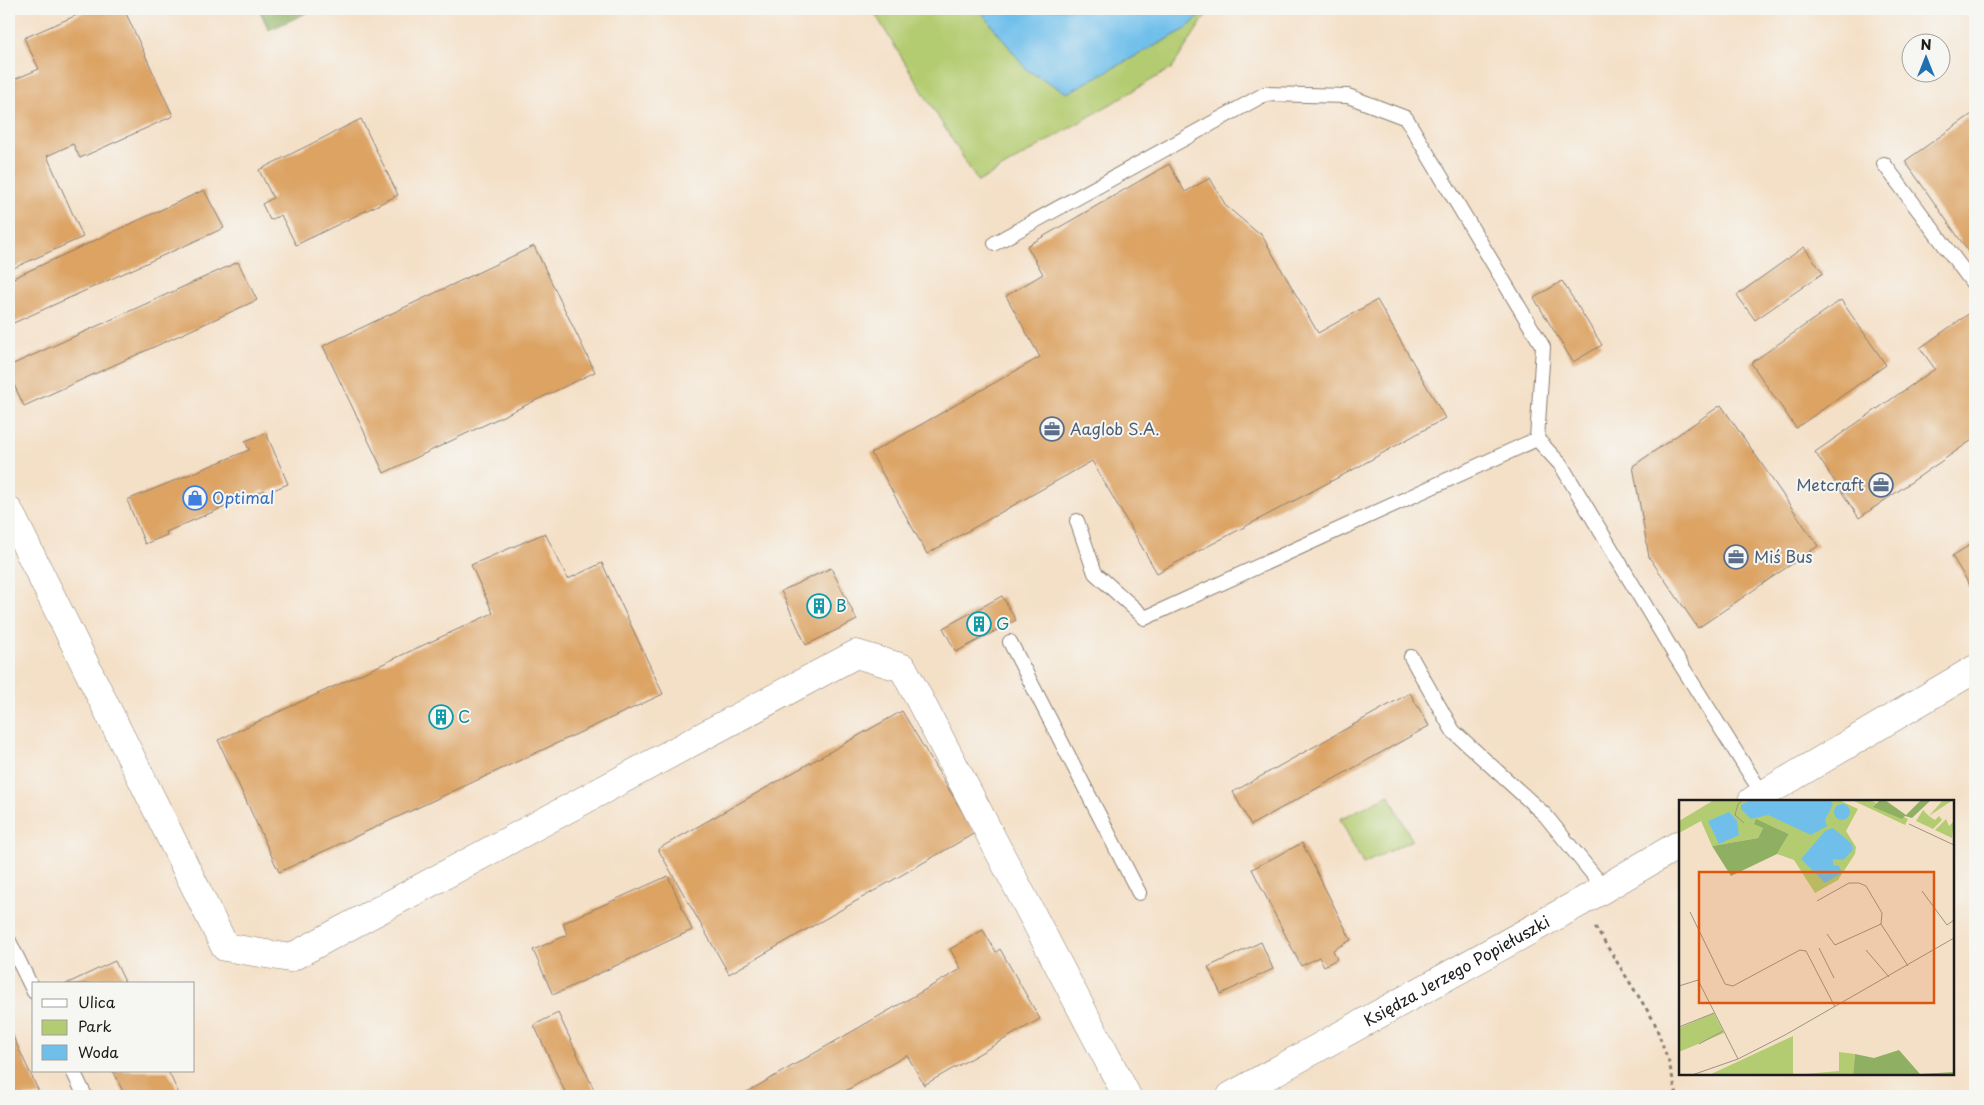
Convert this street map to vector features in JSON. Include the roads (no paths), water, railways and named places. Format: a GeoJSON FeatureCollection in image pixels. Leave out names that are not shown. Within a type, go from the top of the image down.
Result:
{"type":"FeatureCollection","features":[{"type":"Feature","properties":{"kind":"street"},"geometry":{"type":"LineString","coordinates":[[9,511],[225,947],[290,958],[856,654],[903,668],[1127,1096]]}},
{"type":"Feature","properties":{"kind":"street"},"geometry":{"type":"LineString","coordinates":[[1758,798],[1975,669]]}},
{"type":"Feature","properties":{"kind":"street","name":"Księdza Jerzego Popiełuszki"},"geometry":{"type":"LineString","coordinates":[[1231,1096],[1580,902],[1679,845]]}},
{"type":"Feature","properties":{"kind":"lane"},"geometry":{"type":"LineString","coordinates":[[995,244],[1265,94],[1348,96],[1406,118],[1543,347],[1537,439],[1561,465],[1758,798]]}},
{"type":"Feature","properties":{"kind":"lane"},"geometry":{"type":"LineString","coordinates":[[1884,164],[1975,286]]}},
{"type":"Feature","properties":{"kind":"lane"},"geometry":{"type":"LineString","coordinates":[[1077,521],[1095,573],[1145,618],[1537,439]]}},
{"type":"Feature","properties":{"kind":"lane"},"geometry":{"type":"LineString","coordinates":[[1010,642],[1139,893]]}},
{"type":"Feature","properties":{"kind":"lane"},"geometry":{"type":"LineString","coordinates":[[1411,657],[1454,731],[1546,815],[1604,888]]}},
{"type":"Feature","properties":{"kind":"lane"},"geometry":{"type":"LineString","coordinates":[[9,941],[32,988]]}},
{"type":"Feature","properties":{"kind":"lane"},"geometry":{"type":"LineString","coordinates":[[73,1072],[85,1096]]}},
{"type":"Feature","properties":{"kind":"water"},"geometry":{"type":"Polygon","coordinates":[[[979,9],[1207,9],[1186,29],[1067,93],[1027,70],[979,9]]]}},
{"type":"Feature","properties":{"kind":"place","name":"Aaglob S.A."},"geometry":{"type":"Point","coordinates":[1052,429]}},
{"type":"Feature","properties":{"kind":"place","name":"Metcraft"},"geometry":{"type":"Point","coordinates":[1881,485]}},
{"type":"Feature","properties":{"kind":"place","name":"Optimal"},"geometry":{"type":"Point","coordinates":[195,498]}},
{"type":"Feature","properties":{"kind":"place","name":"Miś Bus"},"geometry":{"type":"Point","coordinates":[1736,557]}},
{"type":"Feature","properties":{"kind":"place","name":"B"},"geometry":{"type":"Point","coordinates":[819,606]}},
{"type":"Feature","properties":{"kind":"place","name":"G"},"geometry":{"type":"Point","coordinates":[979,624]}},
{"type":"Feature","properties":{"kind":"place","name":"C"},"geometry":{"type":"Point","coordinates":[441,717]}}]}
